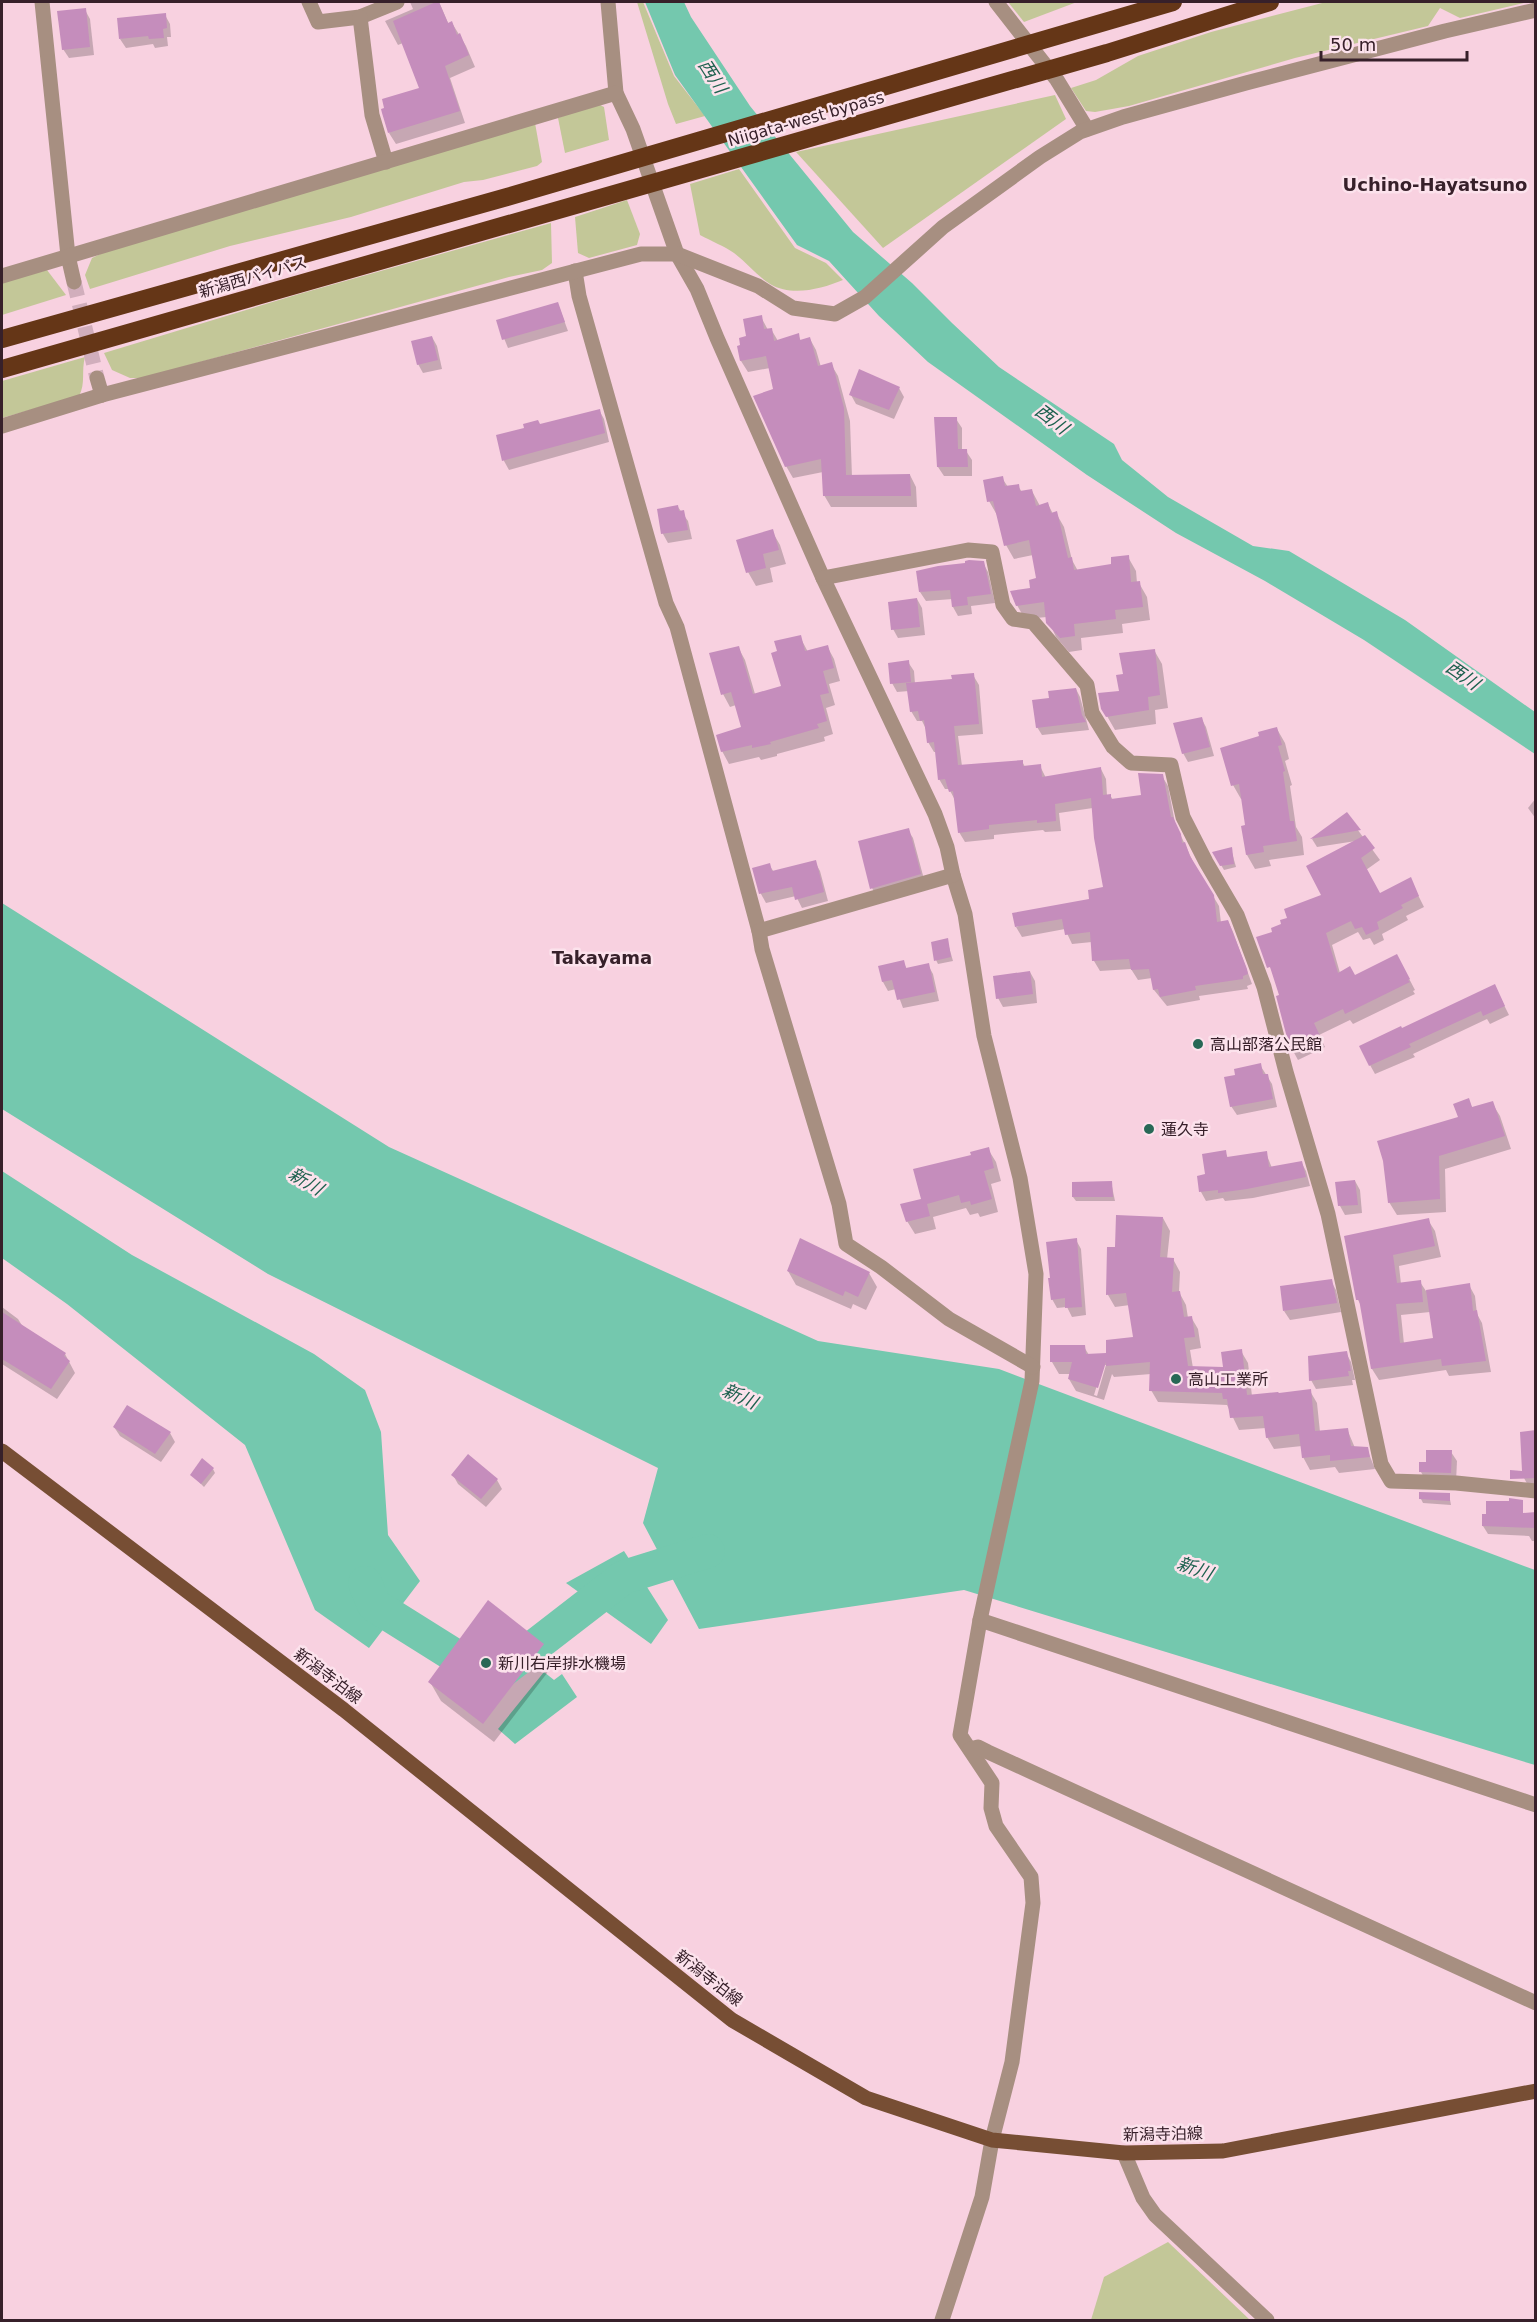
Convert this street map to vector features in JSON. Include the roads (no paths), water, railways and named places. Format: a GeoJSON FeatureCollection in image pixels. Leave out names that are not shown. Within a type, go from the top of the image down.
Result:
{"type":"FeatureCollection","features":[{"type":"Feature","properties":{"kind":"highway","name":"Niigata-west bypass"},"geometry":{"type":"LineString","coordinates":[[507,197],[1173,2]]}},
{"type":"Feature","properties":{"kind":"highway","name":"Niigata-west bypass"},"geometry":{"type":"LineString","coordinates":[[516,223],[1107,53],[1270,2]]}},
{"type":"Feature","properties":{"kind":"highway","name":"新潟西バイパス"},"geometry":{"type":"LineString","coordinates":[[2,339],[507,197]]}},
{"type":"Feature","properties":{"kind":"highway","name":"新潟西バイパス"},"geometry":{"type":"LineString","coordinates":[[2,369],[516,223]]}},
{"type":"Feature","properties":{"kind":"main road","name":"新潟寺泊線"},"geometry":{"type":"LineString","coordinates":[[2,1451],[344,1710],[732,2020],[866,2098],[992,2140],[1124,2153],[1223,2151],[1536,2091]]}},
{"type":"Feature","properties":{"kind":"street"},"geometry":{"type":"LineString","coordinates":[[45,2],[68,256],[74,282]]}},
{"type":"Feature","properties":{"kind":"street"},"geometry":{"type":"LineString","coordinates":[[309,2],[318,22],[360,17],[397,2]]}},
{"type":"Feature","properties":{"kind":"street"},"geometry":{"type":"LineString","coordinates":[[608,2],[616,93],[633,129],[677,254],[697,289],[822,578],[935,814],[947,847],[965,914],[984,1036],[1022,1189],[1036,1274],[1033,1374],[980,1620],[960,1735],[992,1783],[991,1808],[996,1826],[1031,1877],[1033,1903],[1012,2062],[992,2140],[982,2197],[942,2320]]}},
{"type":"Feature","properties":{"kind":"street"},"geometry":{"type":"LineString","coordinates":[[996,2],[1057,80],[1087,129]]}},
{"type":"Feature","properties":{"kind":"street"},"geometry":{"type":"LineString","coordinates":[[2,426],[102,395],[641,254],[677,254],[758,286],[793,308],[835,314],[865,297],[943,227],[1040,157],[1087,129],[1246,83],[1445,31],[1536,10]]}},
{"type":"Feature","properties":{"kind":"street"},"geometry":{"type":"LineString","coordinates":[[360,17],[372,115],[386,162]]}},
{"type":"Feature","properties":{"kind":"street"},"geometry":{"type":"LineString","coordinates":[[2,276],[616,93]]}},
{"type":"Feature","properties":{"kind":"street"},"geometry":{"type":"LineString","coordinates":[[575,271],[579,296],[666,603],[677,627],[762,949],[839,1204],[846,1244],[881,1267],[949,1319],[1033,1374]]}},
{"type":"Feature","properties":{"kind":"street"},"geometry":{"type":"LineString","coordinates":[[97,378],[102,395]]}},
{"type":"Feature","properties":{"kind":"street"},"geometry":{"type":"LineString","coordinates":[[822,578],[968,550],[992,552],[1003,605],[1013,619],[1033,622],[1087,685],[1092,713],[1113,747],[1131,763],[1171,765],[1183,817],[1237,915],[1264,987],[1286,1072],[1328,1214],[1381,1464],[1391,1481],[1456,1483],[1536,1491]]}},
{"type":"Feature","properties":{"kind":"street"},"geometry":{"type":"LineString","coordinates":[[759,931],[953,875]]}},
{"type":"Feature","properties":{"kind":"street"},"geometry":{"type":"LineString","coordinates":[[980,1620],[1536,1805]]}},
{"type":"Feature","properties":{"kind":"street"},"geometry":{"type":"LineString","coordinates":[[970,1749],[978,1747],[1536,2003]]}},
{"type":"Feature","properties":{"kind":"street"},"geometry":{"type":"LineString","coordinates":[[1124,2153],[1143,2198],[1155,2215],[1267,2320]]}},
{"type":"Feature","properties":{"kind":"water","name":"西川"},"geometry":{"type":"Polygon","coordinates":[[[645,2],[684,2],[691,17],[750,106],[853,232],[912,283],[999,367],[1114,444],[1122,460],[1168,497],[1253,546],[1289,551],[1405,620],[1535,712],[1535,754],[1364,640],[1265,581],[1176,533],[1087,475],[928,362],[879,316],[829,261],[797,245],[675,75],[645,2]]]}},
{"type":"Feature","properties":{"kind":"water","name":"新川"},"geometry":{"type":"Polygon","coordinates":[[[2,903],[389,1147],[818,1341],[999,1369],[1535,1570],[1535,1765],[964,1590],[699,1629],[643,1523],[658,1468],[268,1274],[2,1109],[2,903]]]}},
{"type":"Feature","properties":{"kind":"water"},"geometry":{"type":"Polygon","coordinates":[[[2,1171],[132,1255],[314,1354],[365,1390],[381,1432],[388,1535],[420,1581],[369,1648],[315,1610],[245,1445],[67,1304],[2,1258],[2,1171]]]}},
{"type":"Feature","properties":{"kind":"water"},"geometry":{"type":"Polygon","coordinates":[[[624,1551],[668,1620],[651,1644],[566,1583],[624,1551]]]}},
{"type":"Feature","properties":{"kind":"water"},"geometry":{"type":"Polygon","coordinates":[[[544,1672],[554,1680],[562,1674],[577,1697],[515,1744],[498,1729],[544,1672]]]}},
{"type":"Feature","properties":{"kind":"waterway"},"geometry":{"type":"LineString","coordinates":[[365,1583],[374,1605],[492,1679],[624,1577],[708,1551]]}},
{"type":"Feature","properties":{"kind":"tunnel"},"geometry":{"type":"LineString","coordinates":[[74,282],[97,378]]}},
{"type":"Feature","properties":{"kind":"place","name":"高山部落公民館"},"geometry":{"type":"Point","coordinates":[1198,1044]}},
{"type":"Feature","properties":{"kind":"place","name":"蓮久寺"},"geometry":{"type":"Point","coordinates":[1149,1129]}},
{"type":"Feature","properties":{"kind":"place","name":"高山工業所"},"geometry":{"type":"Point","coordinates":[1176,1379]}},
{"type":"Feature","properties":{"kind":"place","name":"新川右岸排水機場"},"geometry":{"type":"Point","coordinates":[486,1663]}},
{"type":"Feature","properties":{"kind":"district","name":"Uchino-Hayatsuno"},"geometry":{"type":"Point","coordinates":[1435,184]}},
{"type":"Feature","properties":{"kind":"district","name":"Takayama"},"geometry":{"type":"Point","coordinates":[602,957]}}]}
